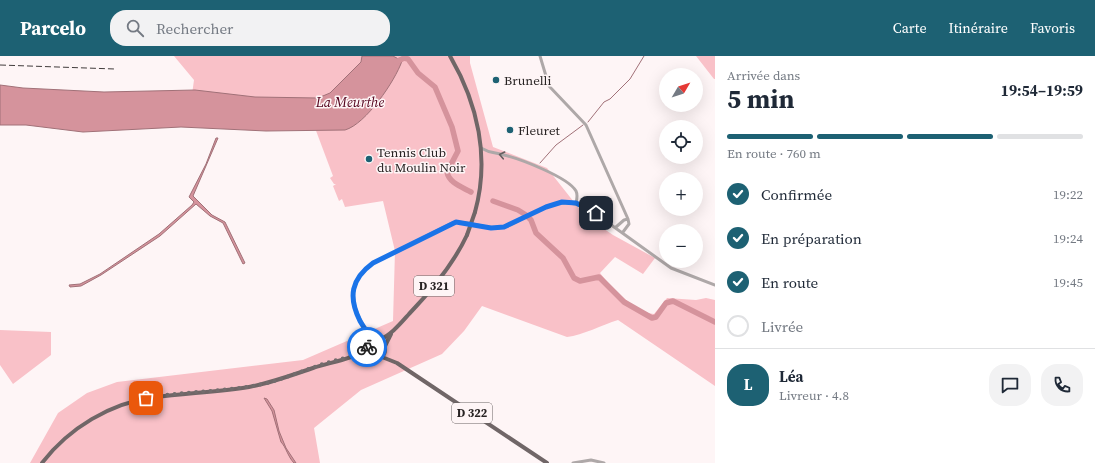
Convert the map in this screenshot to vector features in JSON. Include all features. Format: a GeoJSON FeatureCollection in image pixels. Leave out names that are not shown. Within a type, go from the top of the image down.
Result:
{"type":"FeatureCollection","features":[{"type":"Feature","properties":{"kind":"main road","name":"D 321"},"geometry":{"type":"LineString","coordinates":[[386,348],[393,332],[450,266],[467,234],[475,212],[481,181],[481,148],[477,119],[472,104],[450,56]]}},
{"type":"Feature","properties":{"kind":"main road","name":"D 321"},"geometry":{"type":"LineString","coordinates":[[377,340],[393,332]]}},
{"type":"Feature","properties":{"kind":"main road"},"geometry":{"type":"LineString","coordinates":[[42,463],[53,449],[71,433],[100,415],[123,404],[155,397],[239,388],[270,382],[350,357],[377,340],[386,348],[382,357],[376,359],[369,356],[350,357]]}},
{"type":"Feature","properties":{"kind":"main road"},"geometry":{"type":"LineString","coordinates":[[368,346],[369,356]]}},
{"type":"Feature","properties":{"kind":"main road","name":"D 322"},"geometry":{"type":"LineString","coordinates":[[386,348],[390,358],[396,363],[547,463]]}},
{"type":"Feature","properties":{"kind":"main road","name":"D 322"},"geometry":{"type":"LineString","coordinates":[[382,357],[396,363]]}},
{"type":"Feature","properties":{"kind":"street"},"geometry":{"type":"LineString","coordinates":[[540,56],[549,86],[586,125],[628,219],[629,224],[624,232]]}},
{"type":"Feature","properties":{"kind":"street"},"geometry":{"type":"LineString","coordinates":[[481,148],[489,153],[506,155],[566,182],[577,193],[576,203]]}},
{"type":"Feature","properties":{"kind":"street"},"geometry":{"type":"LineString","coordinates":[[368,346],[369,338],[353,302],[354,288],[360,274],[373,263],[452,223],[464,222],[494,228],[504,227],[558,203],[576,203],[589,209],[624,232],[671,268],[715,285]]}},
{"type":"Feature","properties":{"kind":"street"},"geometry":{"type":"LineString","coordinates":[[616,227],[624,220],[628,219]]}},
{"type":"Feature","properties":{"kind":"street"},"geometry":{"type":"LineString","coordinates":[[363,326],[377,340]]}},
{"type":"Feature","properties":{"kind":"street"},"geometry":{"type":"LineString","coordinates":[[573,463],[591,460],[604,463]]}},
{"type":"Feature","properties":{"kind":"shaded area"},"geometry":{"type":"Polygon","coordinates":[[[174,56],[470,56],[470,63],[493,147],[547,168],[585,216],[613,235],[655,258],[643,274],[615,257],[600,273],[617,292],[640,309],[647,313],[654,314],[667,298],[696,300],[706,298],[715,300],[715,386],[618,320],[586,332],[567,337],[482,306],[464,331],[442,354],[361,390],[314,428],[320,463],[30,463],[58,413],[87,393],[117,382],[303,360],[393,321],[395,251],[383,201],[345,207],[342,199],[339,201],[333,186],[336,184],[334,184],[330,178],[333,176],[315,128],[190,109],[194,80],[174,56]]]}},
{"type":"Feature","properties":{"kind":"shaded area"},"geometry":{"type":"Polygon","coordinates":[[[696,56],[715,56],[715,79],[714,79],[696,56]]]}},
{"type":"Feature","properties":{"kind":"shaded area"},"geometry":{"type":"Polygon","coordinates":[[[0,330],[51,332],[51,355],[13,384],[0,365],[0,330]]]}},
{"type":"Feature","properties":{"kind":"water","name":"La Meurthe"},"geometry":{"type":"Polygon","coordinates":[[[362,56],[393,56],[402,61],[379,101],[362,120],[345,130],[266,131],[181,127],[83,132],[26,125],[0,125],[0,85],[23,88],[104,92],[195,90],[255,97],[318,98],[330,93],[361,62],[362,56]]]}},
{"type":"Feature","properties":{"kind":"water"},"geometry":{"type":"Polygon","coordinates":[[[216,138],[218,138],[193,196],[212,215],[225,222],[245,263],[243,264],[223,223],[210,216],[196,204],[160,236],[101,275],[81,286],[70,287],[69,285],[80,284],[100,274],[159,234],[192,205],[194,202],[189,197],[206,164],[216,138]]]}},
{"type":"Feature","properties":{"kind":"water"},"geometry":{"type":"Polygon","coordinates":[[[264,398],[267,399],[274,410],[279,431],[286,448],[296,463],[292,461],[281,442],[272,411],[264,398]]]}},
{"type":"Feature","properties":{"kind":"waterway"},"geometry":{"type":"LineString","coordinates":[[588,122],[604,102],[610,99],[630,79],[644,56]]}},
{"type":"Feature","properties":{"kind":"waterway"},"geometry":{"type":"LineString","coordinates":[[396,62],[404,58],[408,59],[418,73],[435,87],[452,127],[458,151],[447,172],[448,176],[453,182],[471,192]]}},
{"type":"Feature","properties":{"kind":"waterway"},"geometry":{"type":"LineString","coordinates":[[540,163],[556,145],[583,125]]}},
{"type":"Feature","properties":{"kind":"waterway"},"geometry":{"type":"LineString","coordinates":[[493,201],[518,210],[526,215],[531,220],[536,233],[563,258],[574,278],[580,281],[599,277],[624,302],[652,318],[656,317],[666,303],[673,301],[715,322]]}},
{"type":"Feature","properties":{"kind":"railway"},"geometry":{"type":"LineString","coordinates":[[0,65],[115,69]]}},
{"type":"Feature","properties":{"kind":"way so far"},"geometry":{"type":"LineString","coordinates":[[146,398],[256,386],[350,357],[365,355],[369,356],[367,347]]}},
{"type":"Feature","properties":{"kind":"place","name":"Brunelli"},"geometry":{"type":"Point","coordinates":[496,80]}},
{"type":"Feature","properties":{"kind":"place","name":"Fleuret"},"geometry":{"type":"Point","coordinates":[510,130]}},
{"type":"Feature","properties":{"kind":"place","name":"Tennis Club du Moulin Noir"},"geometry":{"type":"Point","coordinates":[369,159]}},
{"type":"Feature","properties":{"kind":"route"},"geometry":{"type":"LineString","coordinates":[[367,347],[368,344],[376,340],[363,326],[355,309],[353,295],[356,280],[360,274],[373,263],[436,230],[456,222],[464,222],[491,228],[504,227],[551,204],[562,202],[576,203],[596,213]]}}]}
